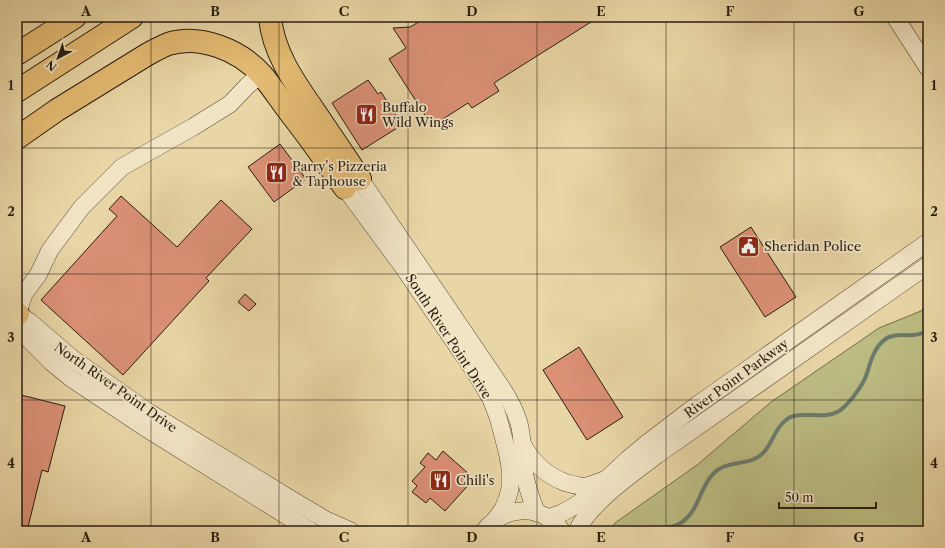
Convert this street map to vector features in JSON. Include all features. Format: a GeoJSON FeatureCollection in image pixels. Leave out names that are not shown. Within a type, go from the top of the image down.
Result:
{"type":"FeatureCollection","features":[{"type":"Feature","properties":{"kind":"highway"},"geometry":{"type":"LineString","coordinates":[[17,54],[75,17]]}},
{"type":"Feature","properties":{"kind":"highway"},"geometry":{"type":"LineString","coordinates":[[17,91],[132,17]]}},
{"type":"Feature","properties":{"kind":"highway"},"geometry":{"type":"LineString","coordinates":[[270,17],[278,52],[352,184]]}},
{"type":"Feature","properties":{"kind":"highway"},"geometry":{"type":"LineString","coordinates":[[17,138],[57,110],[148,54],[168,44],[190,41],[219,46],[246,60],[261,74],[316,147],[352,184]]}},
{"type":"Feature","properties":{"kind":"street"},"geometry":{"type":"LineString","coordinates":[[895,17],[928,68]]}},
{"type":"Feature","properties":{"kind":"street"},"geometry":{"type":"LineString","coordinates":[[17,314],[24,294],[38,275],[50,250],[82,207],[122,166],[194,127],[230,104],[261,74]]}},
{"type":"Feature","properties":{"kind":"street","name":"South River Point Drive"},"geometry":{"type":"LineString","coordinates":[[352,184],[504,392],[516,413],[519,424],[526,481],[532,501],[543,515]]}},
{"type":"Feature","properties":{"kind":"street","name":"South River Point Drive"},"geometry":{"type":"LineString","coordinates":[[352,184],[408,273],[476,372],[491,399],[498,417],[507,451],[510,467],[510,489],[502,509],[489,526]]}},
{"type":"Feature","properties":{"kind":"street","name":"River Point Parkway"},"geometry":{"type":"LineString","coordinates":[[543,515],[570,509],[578,504],[646,444],[692,409],[928,242]]}},
{"type":"Feature","properties":{"kind":"street","name":"River Point Parkway"},"geometry":{"type":"LineString","coordinates":[[577,531],[595,506],[621,483],[646,464],[928,265]]}},
{"type":"Feature","properties":{"kind":"street","name":"North River Point Drive"},"geometry":{"type":"LineString","coordinates":[[17,314],[25,333],[31,342],[51,362],[72,379],[144,427],[311,531]]}},
{"type":"Feature","properties":{"kind":"street","name":"North River Point Drive"},"geometry":{"type":"LineString","coordinates":[[17,314],[30,322],[73,359],[150,413],[326,520],[351,531]]}},
{"type":"Feature","properties":{"kind":"street"},"geometry":{"type":"LineString","coordinates":[[522,443],[528,455],[536,464],[552,477],[585,486],[609,478]]}},
{"type":"Feature","properties":{"kind":"street"},"geometry":{"type":"LineString","coordinates":[[489,526],[507,513],[514,511],[529,511],[543,515],[554,522],[562,531]]}},
{"type":"Feature","properties":{"kind":"green space"},"geometry":{"type":"Polygon","coordinates":[[[928,303],[928,531],[608,531],[615,523],[697,465],[771,402],[879,328],[921,311],[928,303]]]}},
{"type":"Feature","properties":{"kind":"building"},"geometry":{"type":"Polygon","coordinates":[[[427,17],[599,17],[494,83],[499,91],[472,108],[468,103],[432,126],[389,59],[406,48],[393,28],[410,27],[427,17]]]}},
{"type":"Feature","properties":{"kind":"building","name":"Buffalo Wild Wings"},"geometry":{"type":"Polygon","coordinates":[[[368,80],[378,94],[381,92],[402,125],[362,150],[332,103],[368,80]]]}},
{"type":"Feature","properties":{"kind":"building","name":"Parry's Pizzeria & Taphouse"},"geometry":{"type":"Polygon","coordinates":[[[280,144],[306,179],[274,202],[248,167],[280,144]]]}},
{"type":"Feature","properties":{"kind":"building"},"geometry":{"type":"Polygon","coordinates":[[[121,196],[177,247],[221,200],[252,229],[206,278],[209,281],[123,375],[41,300],[117,216],[109,209],[121,196]]]}},
{"type":"Feature","properties":{"kind":"building"},"geometry":{"type":"Polygon","coordinates":[[[751,227],[796,297],[765,317],[720,247],[751,227]]]}},
{"type":"Feature","properties":{"kind":"building"},"geometry":{"type":"Polygon","coordinates":[[[245,294],[256,304],[249,311],[238,302],[245,294]]]}},
{"type":"Feature","properties":{"kind":"building"},"geometry":{"type":"Polygon","coordinates":[[[579,347],[623,417],[587,440],[543,370],[579,347]]]}},
{"type":"Feature","properties":{"kind":"building"},"geometry":{"type":"Polygon","coordinates":[[[17,394],[65,406],[48,472],[42,470],[27,531],[17,531],[17,394]]]}},
{"type":"Feature","properties":{"kind":"building","name":"Chili's"},"geometry":{"type":"Polygon","coordinates":[[[443,451],[470,475],[467,478],[471,482],[445,511],[430,498],[426,503],[412,492],[417,486],[412,481],[425,467],[420,463],[428,453],[436,460],[443,451]]]}},
{"type":"Feature","properties":{"kind":"waterway"},"geometry":{"type":"LineString","coordinates":[[641,531],[650,528],[672,527],[686,519],[692,512],[707,481],[712,475],[724,466],[748,461],[759,456],[764,452],[779,427],[786,420],[799,415],[829,415],[843,408],[862,384],[872,357],[883,341],[893,336],[917,335],[928,330]]}},
{"type":"Feature","properties":{"kind":"place","name":"Buffalo Wild Wings"},"geometry":{"type":"Point","coordinates":[367,114]}},
{"type":"Feature","properties":{"kind":"place","name":"Parry's Pizzeria & Taphouse"},"geometry":{"type":"Point","coordinates":[277,173]}},
{"type":"Feature","properties":{"kind":"place","name":"Sheridan Police"},"geometry":{"type":"Point","coordinates":[749,246]}},
{"type":"Feature","properties":{"kind":"place","name":"Chili's"},"geometry":{"type":"Point","coordinates":[441,480]}}]}
